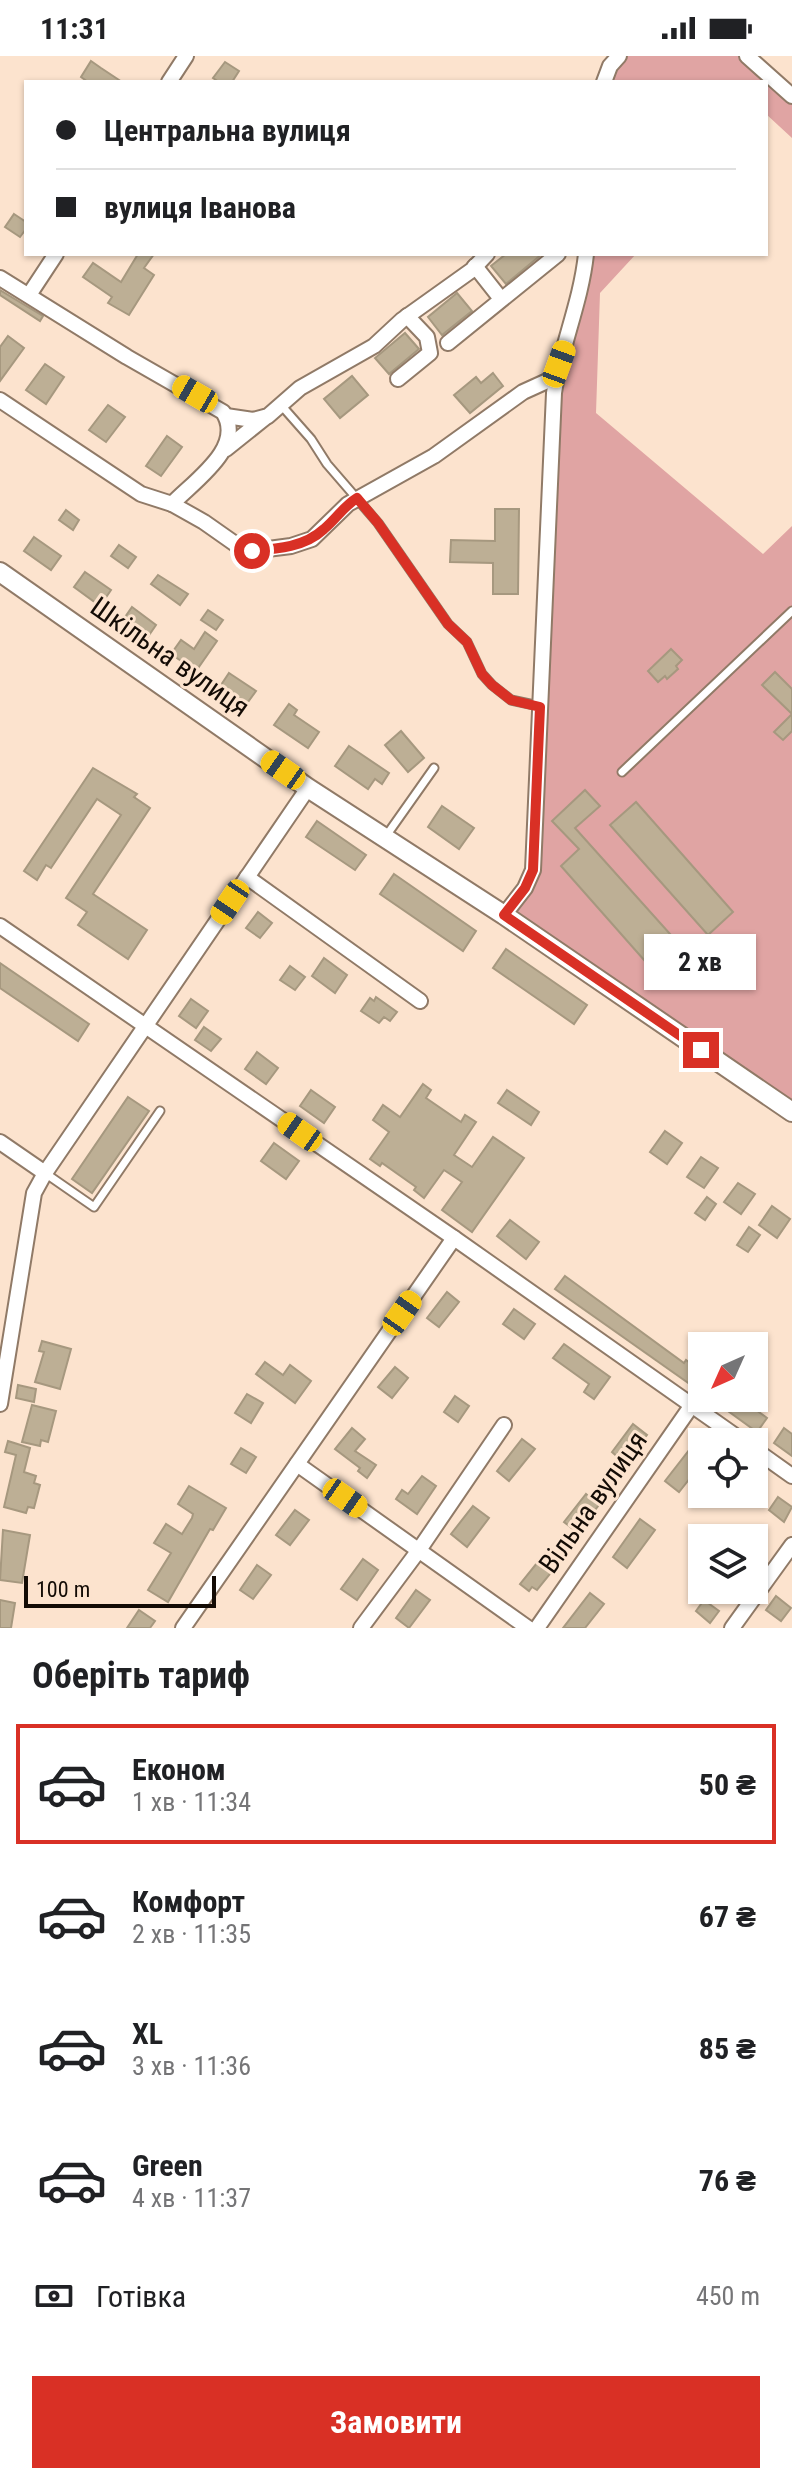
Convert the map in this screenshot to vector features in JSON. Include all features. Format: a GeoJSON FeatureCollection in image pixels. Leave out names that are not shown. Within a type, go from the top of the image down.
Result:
{"type":"FeatureCollection","features":[{"type":"Feature","properties":{"kind":"street"},"geometry":{"type":"LineString","coordinates":[[170,80],[186,56]]}},
{"type":"Feature","properties":{"kind":"street"},"geometry":{"type":"LineString","coordinates":[[605,80],[610,66],[619,56]]}},
{"type":"Feature","properties":{"kind":"street"},"geometry":{"type":"LineString","coordinates":[[747,56],[792,96]]}},
{"type":"Feature","properties":{"kind":"street"},"geometry":{"type":"LineString","coordinates":[[29,295],[55,256]]}},
{"type":"Feature","properties":{"kind":"street"},"geometry":{"type":"LineString","coordinates":[[172,504],[226,449],[300,388],[374,346],[407,316],[485,256]]}},
{"type":"Feature","properties":{"kind":"street"},"geometry":{"type":"LineString","coordinates":[[448,343],[555,256]]}},
{"type":"Feature","properties":{"kind":"street"},"geometry":{"type":"LineString","coordinates":[[504,915],[525,888],[533,870],[556,377],[574,315],[586,256]]}},
{"type":"Feature","properties":{"kind":"street"},"geometry":{"type":"LineString","coordinates":[[475,266],[501,299]]}},
{"type":"Feature","properties":{"kind":"street"},"geometry":{"type":"LineString","coordinates":[[0,278],[127,357],[214,405],[226,416],[230,429],[226,449]]}},
{"type":"Feature","properties":{"kind":"street"},"geometry":{"type":"LineString","coordinates":[[398,379],[430,353],[427,337],[407,316]]}},
{"type":"Feature","properties":{"kind":"street"},"geometry":{"type":"LineString","coordinates":[[0,400],[141,494],[172,504],[241,548],[252,551],[291,546],[312,539],[357,498],[434,456],[523,392],[556,377]]}},
{"type":"Feature","properties":{"kind":"street"},"geometry":{"type":"LineString","coordinates":[[226,416],[253,420],[268,416]]}},
{"type":"Feature","properties":{"kind":"street","name":"Шкільна вулиця"},"geometry":{"type":"LineString","coordinates":[[0,572],[308,788],[504,915],[792,1112]]}},
{"type":"Feature","properties":{"kind":"street"},"geometry":{"type":"LineString","coordinates":[[0,1404],[3,1370],[34,1193],[308,788]]}},
{"type":"Feature","properties":{"kind":"street"},"geometry":{"type":"LineString","coordinates":[[247,877],[420,1001]]}},
{"type":"Feature","properties":{"kind":"street"},"geometry":{"type":"LineString","coordinates":[[0,926],[688,1402]]}},
{"type":"Feature","properties":{"kind":"street"},"geometry":{"type":"LineString","coordinates":[[0,1142],[45,1173]]}},
{"type":"Feature","properties":{"kind":"street"},"geometry":{"type":"LineString","coordinates":[[183,1628],[454,1238]]}},
{"type":"Feature","properties":{"kind":"street","name":"Вільна вулиця"},"geometry":{"type":"LineString","coordinates":[[537,1628],[688,1411]]}},
{"type":"Feature","properties":{"kind":"street"},"geometry":{"type":"LineString","coordinates":[[702,1412],[724,1428]]}},
{"type":"Feature","properties":{"kind":"street"},"geometry":{"type":"LineString","coordinates":[[361,1628],[419,1550],[504,1425]]}},
{"type":"Feature","properties":{"kind":"street"},"geometry":{"type":"LineString","coordinates":[[768,1459],[792,1476]]}},
{"type":"Feature","properties":{"kind":"street"},"geometry":{"type":"LineString","coordinates":[[297,1464],[528,1628]]}},
{"type":"Feature","properties":{"kind":"street"},"geometry":{"type":"LineString","coordinates":[[732,1628],[792,1545]]}},
{"type":"Feature","properties":{"kind":"lane"},"geometry":{"type":"LineString","coordinates":[[281,405],[378,523],[448,624],[467,642],[482,674],[511,700],[540,707]]}},
{"type":"Feature","properties":{"kind":"lane"},"geometry":{"type":"LineString","coordinates":[[622,772],[792,611]]}},
{"type":"Feature","properties":{"kind":"lane"},"geometry":{"type":"LineString","coordinates":[[385,838],[434,768]]}},
{"type":"Feature","properties":{"kind":"lane"},"geometry":{"type":"LineString","coordinates":[[45,1173],[94,1207],[160,1111]]}},
{"type":"Feature","properties":{"kind":"shaded area"},"geometry":{"type":"Polygon","coordinates":[[[619,56],[747,56],[792,96],[792,138],[768,116],[768,80],[605,80],[619,56]]]}},
{"type":"Feature","properties":{"kind":"shaded area"},"geometry":{"type":"Polygon","coordinates":[[[586,256],[634,256],[600,293],[596,413],[763,554],[792,526],[792,1112],[504,915],[525,888],[554,393],[586,256]]]}},
{"type":"Feature","properties":{"kind":"building"},"geometry":{"type":"Polygon","coordinates":[[[91,61],[119,80],[85,80],[81,77],[91,61]]]}},
{"type":"Feature","properties":{"kind":"building"},"geometry":{"type":"Polygon","coordinates":[[[225,62],[239,71],[233,80],[213,78],[225,62]]]}},
{"type":"Feature","properties":{"kind":"building"},"geometry":{"type":"Polygon","coordinates":[[[14,214],[24,221],[24,232],[20,237],[5,227],[14,214]]]}},
{"type":"Feature","properties":{"kind":"building"},"geometry":{"type":"Polygon","coordinates":[[[137,256],[153,256],[144,268],[154,275],[129,315],[108,303],[112,297],[83,277],[93,263],[121,282],[137,256]]]}},
{"type":"Feature","properties":{"kind":"building"},"geometry":{"type":"Polygon","coordinates":[[[504,256],[540,256],[506,284],[491,266],[504,256]]]}},
{"type":"Feature","properties":{"kind":"building"},"geometry":{"type":"Polygon","coordinates":[[[0,290],[43,316],[40,321],[0,295],[0,290]]]}},
{"type":"Feature","properties":{"kind":"building"},"geometry":{"type":"Polygon","coordinates":[[[457,293],[472,311],[442,335],[428,317],[457,293]]]}},
{"type":"Feature","properties":{"kind":"building"},"geometry":{"type":"Polygon","coordinates":[[[405,333],[419,349],[389,374],[375,358],[405,333]]]}},
{"type":"Feature","properties":{"kind":"building"},"geometry":{"type":"Polygon","coordinates":[[[8,336],[24,348],[0,381],[0,347],[8,336]]]}},
{"type":"Feature","properties":{"kind":"building"},"geometry":{"type":"Polygon","coordinates":[[[45,364],[64,377],[46,404],[26,390],[45,364]]]}},
{"type":"Feature","properties":{"kind":"building"},"geometry":{"type":"Polygon","coordinates":[[[493,373],[503,386],[470,413],[454,395],[476,377],[481,383],[493,373]]]}},
{"type":"Feature","properties":{"kind":"building"},"geometry":{"type":"Polygon","coordinates":[[[352,376],[368,395],[340,418],[324,399],[352,376]]]}},
{"type":"Feature","properties":{"kind":"building"},"geometry":{"type":"Polygon","coordinates":[[[108,405],[125,417],[106,442],[89,430],[108,405]]]}},
{"type":"Feature","properties":{"kind":"building"},"geometry":{"type":"Polygon","coordinates":[[[167,436],[182,447],[161,476],[146,466],[167,436]]]}},
{"type":"Feature","properties":{"kind":"building"},"geometry":{"type":"Polygon","coordinates":[[[495,509],[519,509],[518,594],[493,594],[493,563],[450,562],[451,540],[495,541],[495,509]]]}},
{"type":"Feature","properties":{"kind":"building"},"geometry":{"type":"Polygon","coordinates":[[[66,510],[79,520],[73,530],[59,520],[66,510]]]}},
{"type":"Feature","properties":{"kind":"building"},"geometry":{"type":"Polygon","coordinates":[[[34,537],[61,556],[51,570],[24,551],[34,537]]]}},
{"type":"Feature","properties":{"kind":"building"},"geometry":{"type":"Polygon","coordinates":[[[119,545],[136,557],[128,568],[111,556],[119,545]]]}},
{"type":"Feature","properties":{"kind":"building"},"geometry":{"type":"Polygon","coordinates":[[[85,572],[111,590],[100,606],[74,587],[85,572]]]}},
{"type":"Feature","properties":{"kind":"building"},"geometry":{"type":"Polygon","coordinates":[[[158,575],[188,594],[180,605],[151,584],[158,575]]]}},
{"type":"Feature","properties":{"kind":"building"},"geometry":{"type":"Polygon","coordinates":[[[132,607],[156,625],[147,638],[123,620],[132,607]]]}},
{"type":"Feature","properties":{"kind":"building"},"geometry":{"type":"Polygon","coordinates":[[[208,610],[223,620],[216,630],[201,620],[208,610]]]}},
{"type":"Feature","properties":{"kind":"building"},"geometry":{"type":"Polygon","coordinates":[[[205,632],[217,641],[196,671],[171,654],[181,640],[194,649],[205,632]]]}},
{"type":"Feature","properties":{"kind":"building"},"geometry":{"type":"Polygon","coordinates":[[[671,649],[682,660],[676,666],[678,669],[658,682],[648,671],[671,649]]]}},
{"type":"Feature","properties":{"kind":"building"},"geometry":{"type":"Polygon","coordinates":[[[775,672],[792,689],[792,714],[762,685],[775,672]]]}},
{"type":"Feature","properties":{"kind":"building"},"geometry":{"type":"Polygon","coordinates":[[[229,673],[256,691],[245,706],[219,688],[229,673]]]}},
{"type":"Feature","properties":{"kind":"building"},"geometry":{"type":"Polygon","coordinates":[[[289,704],[297,710],[294,715],[319,732],[308,748],[274,725],[289,704]]]}},
{"type":"Feature","properties":{"kind":"building"},"geometry":{"type":"Polygon","coordinates":[[[792,714],[792,731],[783,740],[774,732],[792,714]]]}},
{"type":"Feature","properties":{"kind":"building"},"geometry":{"type":"Polygon","coordinates":[[[401,731],[424,758],[408,772],[385,745],[401,731]]]}},
{"type":"Feature","properties":{"kind":"building"},"geometry":{"type":"Polygon","coordinates":[[[349,746],[389,773],[382,784],[375,779],[368,789],[335,766],[349,746]]]}},
{"type":"Feature","properties":{"kind":"building"},"geometry":{"type":"Polygon","coordinates":[[[93,768],[137,794],[134,797],[150,808],[93,894],[147,930],[128,959],[78,925],[87,912],[66,898],[121,815],[97,799],[51,868],[46,865],[37,880],[24,871],[93,768]]]}},
{"type":"Feature","properties":{"kind":"building"},"geometry":{"type":"Polygon","coordinates":[[[585,790],[600,806],[575,828],[679,944],[652,969],[561,866],[579,849],[552,821],[585,790]]]}},
{"type":"Feature","properties":{"kind":"building"},"geometry":{"type":"Polygon","coordinates":[[[636,802],[733,912],[708,935],[610,825],[636,802]]]}},
{"type":"Feature","properties":{"kind":"building"},"geometry":{"type":"Polygon","coordinates":[[[442,806],[474,828],[459,849],[428,827],[442,806]]]}},
{"type":"Feature","properties":{"kind":"building"},"geometry":{"type":"Polygon","coordinates":[[[317,821],[366,855],[355,870],[306,837],[317,821]]]}},
{"type":"Feature","properties":{"kind":"building"},"geometry":{"type":"Polygon","coordinates":[[[394,874],[476,931],[463,951],[380,894],[394,874]]]}},
{"type":"Feature","properties":{"kind":"building"},"geometry":{"type":"Polygon","coordinates":[[[258,912],[272,923],[260,938],[246,928],[258,912]]]}},
{"type":"Feature","properties":{"kind":"building"},"geometry":{"type":"Polygon","coordinates":[[[506,949],[587,1005],[574,1024],[493,968],[506,949]]]}},
{"type":"Feature","properties":{"kind":"building"},"geometry":{"type":"Polygon","coordinates":[[[324,958],[347,975],[335,993],[312,976],[324,958]]]}},
{"type":"Feature","properties":{"kind":"building"},"geometry":{"type":"Polygon","coordinates":[[[0,963],[89,1024],[78,1041],[0,988],[0,963]]]}},
{"type":"Feature","properties":{"kind":"building"},"geometry":{"type":"Polygon","coordinates":[[[290,966],[305,977],[295,990],[280,980],[290,966]]]}},
{"type":"Feature","properties":{"kind":"building"},"geometry":{"type":"Polygon","coordinates":[[[376,997],[397,1012],[390,1021],[384,1017],[379,1023],[361,1011],[370,998],[374,1001],[376,997]]]}},
{"type":"Feature","properties":{"kind":"building"},"geometry":{"type":"Polygon","coordinates":[[[191,999],[208,1011],[196,1028],[179,1016],[191,999]]]}},
{"type":"Feature","properties":{"kind":"building"},"geometry":{"type":"Polygon","coordinates":[[[204,1027],[221,1039],[211,1051],[195,1040],[204,1027]]]}},
{"type":"Feature","properties":{"kind":"building"},"geometry":{"type":"Polygon","coordinates":[[[257,1052],[278,1068],[266,1084],[245,1069],[257,1052]]]}},
{"type":"Feature","properties":{"kind":"building"},"geometry":{"type":"Polygon","coordinates":[[[423,1084],[431,1090],[426,1098],[461,1122],[465,1115],[476,1122],[454,1155],[472,1167],[493,1137],[524,1158],[472,1232],[442,1210],[462,1182],[444,1170],[424,1198],[414,1190],[416,1187],[382,1163],[380,1166],[370,1159],[389,1132],[373,1120],[383,1105],[400,1117],[423,1084]]]}},
{"type":"Feature","properties":{"kind":"building"},"geometry":{"type":"Polygon","coordinates":[[[311,1090],[335,1107],[324,1123],[300,1106],[311,1090]]]}},
{"type":"Feature","properties":{"kind":"building"},"geometry":{"type":"Polygon","coordinates":[[[507,1090],[539,1112],[531,1125],[498,1103],[507,1090]]]}},
{"type":"Feature","properties":{"kind":"building"},"geometry":{"type":"Polygon","coordinates":[[[128,1097],[149,1111],[92,1193],[72,1179],[128,1097]]]}},
{"type":"Feature","properties":{"kind":"building"},"geometry":{"type":"Polygon","coordinates":[[[665,1131],[682,1143],[667,1164],[650,1152],[665,1131]]]}},
{"type":"Feature","properties":{"kind":"building"},"geometry":{"type":"Polygon","coordinates":[[[274,1143],[299,1161],[286,1179],[261,1161],[274,1143]]]}},
{"type":"Feature","properties":{"kind":"building"},"geometry":{"type":"Polygon","coordinates":[[[701,1157],[718,1168],[704,1188],[687,1177],[701,1157]]]}},
{"type":"Feature","properties":{"kind":"building"},"geometry":{"type":"Polygon","coordinates":[[[738,1183],[755,1194],[741,1214],[724,1202],[738,1183]]]}},
{"type":"Feature","properties":{"kind":"building"},"geometry":{"type":"Polygon","coordinates":[[[707,1197],[716,1204],[705,1220],[695,1213],[707,1197]]]}},
{"type":"Feature","properties":{"kind":"building"},"geometry":{"type":"Polygon","coordinates":[[[772,1206],[790,1219],[777,1238],[759,1225],[772,1206]]]}},
{"type":"Feature","properties":{"kind":"building"},"geometry":{"type":"Polygon","coordinates":[[[510,1220],[539,1242],[526,1259],[497,1236],[510,1220]]]}},
{"type":"Feature","properties":{"kind":"building"},"geometry":{"type":"Polygon","coordinates":[[[749,1227],[760,1235],[748,1252],[737,1245],[749,1227]]]}},
{"type":"Feature","properties":{"kind":"building"},"geometry":{"type":"Polygon","coordinates":[[[565,1276],[684,1363],[686,1360],[688,1383],[555,1289],[565,1276]]]}},
{"type":"Feature","properties":{"kind":"building"},"geometry":{"type":"Polygon","coordinates":[[[447,1292],[459,1302],[439,1327],[427,1318],[447,1292]]]}},
{"type":"Feature","properties":{"kind":"building"},"geometry":{"type":"Polygon","coordinates":[[[514,1309],[535,1324],[524,1339],[503,1324],[514,1309]]]}},
{"type":"Feature","properties":{"kind":"building"},"geometry":{"type":"Polygon","coordinates":[[[42,1341],[71,1349],[60,1389],[35,1382],[44,1352],[39,1351],[42,1341]]]}},
{"type":"Feature","properties":{"kind":"building"},"geometry":{"type":"Polygon","coordinates":[[[564,1344],[610,1377],[594,1399],[584,1392],[589,1384],[553,1358],[564,1344]]]}},
{"type":"Feature","properties":{"kind":"building"},"geometry":{"type":"Polygon","coordinates":[[[265,1362],[283,1375],[290,1365],[311,1381],[295,1403],[256,1374],[265,1362]]]}},
{"type":"Feature","properties":{"kind":"building"},"geometry":{"type":"Polygon","coordinates":[[[395,1367],[408,1378],[392,1398],[378,1387],[395,1367]]]}},
{"type":"Feature","properties":{"kind":"building"},"geometry":{"type":"Polygon","coordinates":[[[18,1385],[36,1389],[34,1402],[16,1398],[18,1385]]]}},
{"type":"Feature","properties":{"kind":"building"},"geometry":{"type":"Polygon","coordinates":[[[247,1394],[263,1403],[251,1423],[235,1413],[247,1394]]]}},
{"type":"Feature","properties":{"kind":"building"},"geometry":{"type":"Polygon","coordinates":[[[455,1396],[469,1406],[458,1422],[444,1412],[455,1396]]]}},
{"type":"Feature","properties":{"kind":"building"},"geometry":{"type":"Polygon","coordinates":[[[32,1405],[56,1411],[48,1442],[41,1440],[40,1446],[22,1442],[32,1405]]]}},
{"type":"Feature","properties":{"kind":"building"},"geometry":{"type":"Polygon","coordinates":[[[729,1412],[759,1412],[767,1418],[760,1428],[751,1428],[729,1412]]]}},
{"type":"Feature","properties":{"kind":"building"},"geometry":{"type":"Polygon","coordinates":[[[633,1424],[647,1435],[628,1458],[624,1454],[620,1459],[612,1452],[633,1424]]]}},
{"type":"Feature","properties":{"kind":"building"},"geometry":{"type":"Polygon","coordinates":[[[352,1428],[365,1439],[355,1451],[376,1465],[367,1478],[358,1471],[360,1468],[335,1449],[352,1428]]]}},
{"type":"Feature","properties":{"kind":"building"},"geometry":{"type":"Polygon","coordinates":[[[784,1428],[792,1434],[792,1456],[774,1443],[784,1428]]]}},
{"type":"Feature","properties":{"kind":"building"},"geometry":{"type":"Polygon","coordinates":[[[522,1439],[535,1449],[509,1481],[497,1471],[522,1439]]]}},
{"type":"Feature","properties":{"kind":"building"},"geometry":{"type":"Polygon","coordinates":[[[8,1441],[30,1448],[24,1472],[36,1476],[34,1483],[40,1485],[34,1508],[28,1507],[26,1513],[4,1507],[16,1455],[5,1452],[8,1441]]]}},
{"type":"Feature","properties":{"kind":"building"},"geometry":{"type":"Polygon","coordinates":[[[241,1448],[256,1457],[246,1473],[231,1464],[241,1448]]]}},
{"type":"Feature","properties":{"kind":"building"},"geometry":{"type":"Polygon","coordinates":[[[688,1452],[688,1481],[679,1492],[665,1481],[688,1452]]]}},
{"type":"Feature","properties":{"kind":"building"},"geometry":{"type":"Polygon","coordinates":[[[422,1476],[436,1486],[417,1514],[396,1499],[402,1490],[408,1494],[422,1476]]]}},
{"type":"Feature","properties":{"kind":"building"},"geometry":{"type":"Polygon","coordinates":[[[189,1486],[226,1508],[213,1530],[210,1529],[168,1602],[148,1590],[171,1553],[154,1543],[166,1524],[182,1534],[192,1518],[193,1514],[178,1504],[189,1486]]]}},
{"type":"Feature","properties":{"kind":"building"},"geometry":{"type":"Polygon","coordinates":[[[586,1494],[599,1505],[581,1528],[576,1524],[573,1529],[564,1522],[586,1494]]]}},
{"type":"Feature","properties":{"kind":"building"},"geometry":{"type":"Polygon","coordinates":[[[778,1497],[792,1507],[784,1522],[769,1510],[778,1497]]]}},
{"type":"Feature","properties":{"kind":"building"},"geometry":{"type":"Polygon","coordinates":[[[473,1506],[489,1518],[467,1547],[451,1534],[473,1506]]]}},
{"type":"Feature","properties":{"kind":"building"},"geometry":{"type":"Polygon","coordinates":[[[295,1510],[309,1520],[290,1545],[276,1535],[295,1510]]]}},
{"type":"Feature","properties":{"kind":"building"},"geometry":{"type":"Polygon","coordinates":[[[640,1519],[655,1530],[627,1568],[613,1557],[640,1519]]]}},
{"type":"Feature","properties":{"kind":"building"},"geometry":{"type":"Polygon","coordinates":[[[3,1530],[30,1535],[22,1583],[0,1580],[3,1530]]]}},
{"type":"Feature","properties":{"kind":"building"},"geometry":{"type":"Polygon","coordinates":[[[541,1558],[554,1569],[537,1590],[532,1587],[529,1591],[520,1584],[541,1558]]]}},
{"type":"Feature","properties":{"kind":"building"},"geometry":{"type":"Polygon","coordinates":[[[363,1559],[378,1570],[357,1600],[341,1589],[363,1559]]]}},
{"type":"Feature","properties":{"kind":"building"},"geometry":{"type":"Polygon","coordinates":[[[257,1565],[271,1575],[253,1599],[240,1590],[257,1565]]]}},
{"type":"Feature","properties":{"kind":"building"},"geometry":{"type":"Polygon","coordinates":[[[416,1590],[430,1600],[409,1628],[396,1618],[416,1590]]]}},
{"type":"Feature","properties":{"kind":"building"},"geometry":{"type":"Polygon","coordinates":[[[590,1593],[604,1604],[585,1628],[563,1628],[590,1593]]]}},
{"type":"Feature","properties":{"kind":"building"},"geometry":{"type":"Polygon","coordinates":[[[776,1596],[791,1608],[781,1621],[766,1610],[776,1596]]]}},
{"type":"Feature","properties":{"kind":"building"},"geometry":{"type":"Polygon","coordinates":[[[0,1600],[15,1603],[11,1628],[0,1628],[0,1600]]]}},
{"type":"Feature","properties":{"kind":"building"},"geometry":{"type":"Polygon","coordinates":[[[701,1604],[709,1604],[719,1611],[710,1623],[696,1611],[701,1604]]]}},
{"type":"Feature","properties":{"kind":"building"},"geometry":{"type":"Polygon","coordinates":[[[139,1610],[155,1621],[150,1628],[127,1628],[139,1610]]]}},
{"type":"Feature","properties":{"kind":"route"},"geometry":{"type":"LineString","coordinates":[[252,551],[291,546],[312,539],[357,498],[448,624],[467,642],[482,674],[511,700],[540,707],[533,870],[529,882],[504,915],[701,1050]]}}]}
